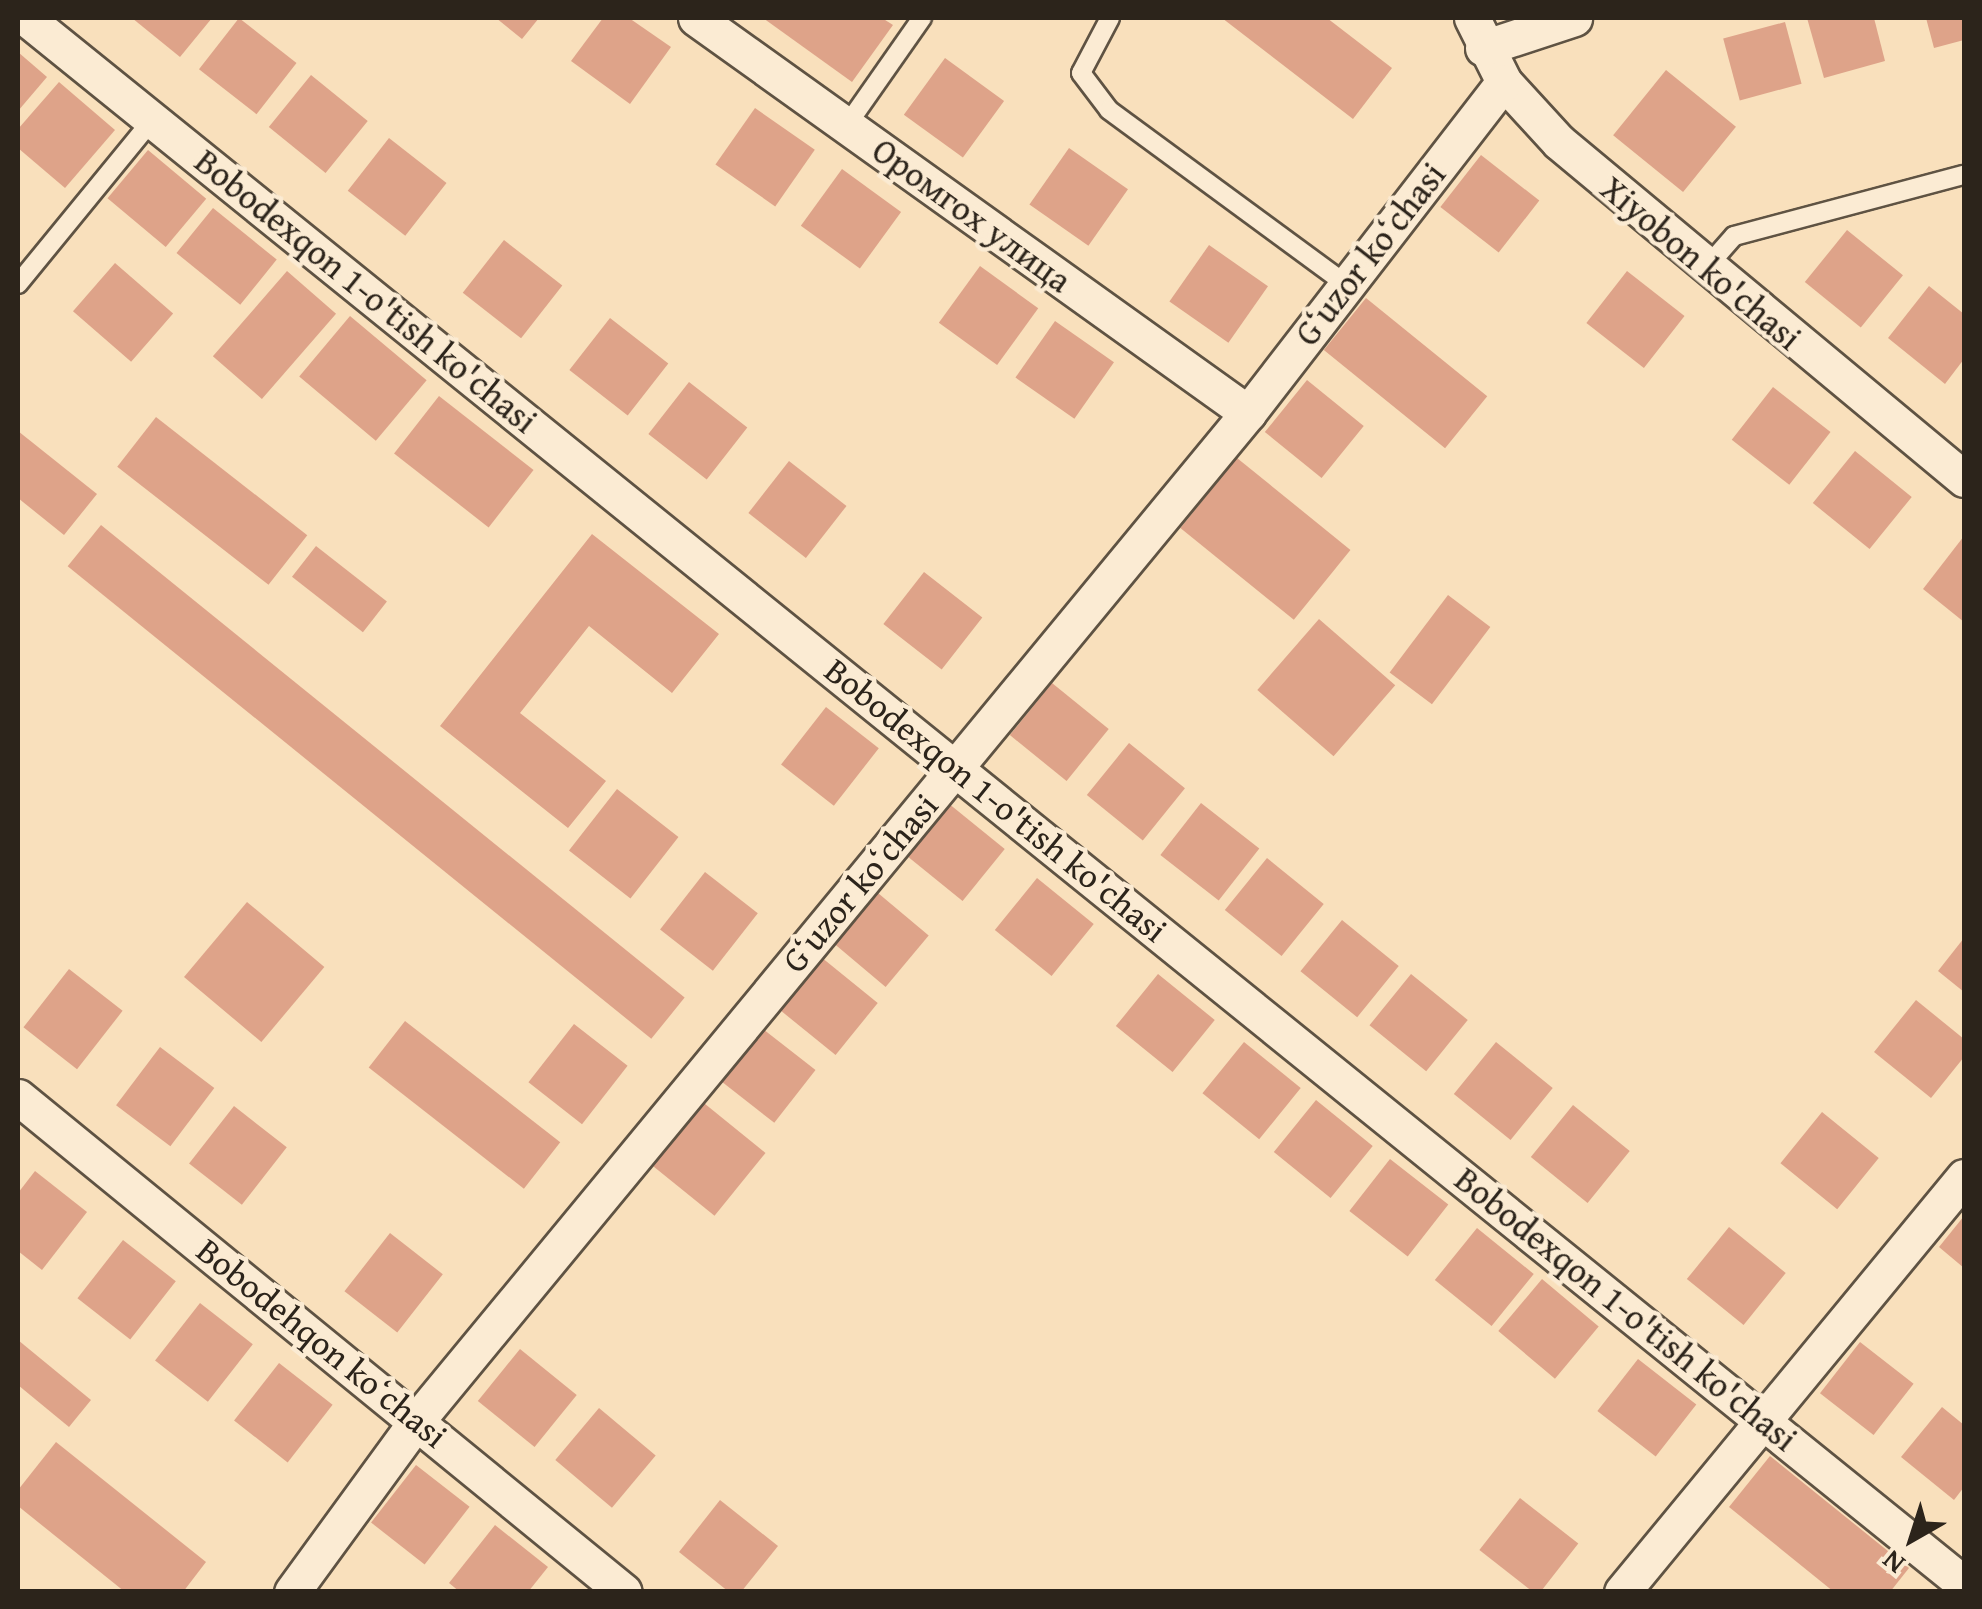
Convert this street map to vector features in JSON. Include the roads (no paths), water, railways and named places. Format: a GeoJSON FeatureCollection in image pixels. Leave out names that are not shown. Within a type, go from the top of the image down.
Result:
{"type":"FeatureCollection","features":[{"type":"Feature","properties":{"kind":"street","name":"Bobodexqon 1-o'tish ko'chasi"},"geometry":{"type":"LineString","coordinates":[[26,18],[1964,1584]]}},
{"type":"Feature","properties":{"kind":"street","name":"Оромгох улица"},"geometry":{"type":"LineString","coordinates":[[696,18],[1248,413]]}},
{"type":"Feature","properties":{"kind":"street"},"geometry":{"type":"LineString","coordinates":[[1478,33],[1574,18]]}},
{"type":"Feature","properties":{"kind":"street","name":"Xiyobon ko'chasi"},"geometry":{"type":"LineString","coordinates":[[1478,33],[1504,82],[1559,142],[1705,269],[1964,480]]}},
{"type":"Feature","properties":{"kind":"street","name":"Gʻuzor koʻchasi"},"geometry":{"type":"LineString","coordinates":[[292,1592],[418,1419],[1248,413],[1504,82]]}},
{"type":"Feature","properties":{"kind":"street","name":"Bobodehqon koʻchasi"},"geometry":{"type":"LineString","coordinates":[[18,1097],[418,1419],[624,1592]]}},
{"type":"Feature","properties":{"kind":"street"},"geometry":{"type":"LineString","coordinates":[[1622,1592],[1964,1177]]}},
{"type":"Feature","properties":{"kind":"lane"},"geometry":{"type":"LineString","coordinates":[[847,125],[922,18]]}},
{"type":"Feature","properties":{"kind":"lane"},"geometry":{"type":"LineString","coordinates":[[1110,18],[1081,73],[1109,110],[1346,284]]}},
{"type":"Feature","properties":{"kind":"lane"},"geometry":{"type":"LineString","coordinates":[[18,284],[153,120]]}},
{"type":"Feature","properties":{"kind":"lane"},"geometry":{"type":"LineString","coordinates":[[1705,269],[1734,236],[1964,175]]}}]}
